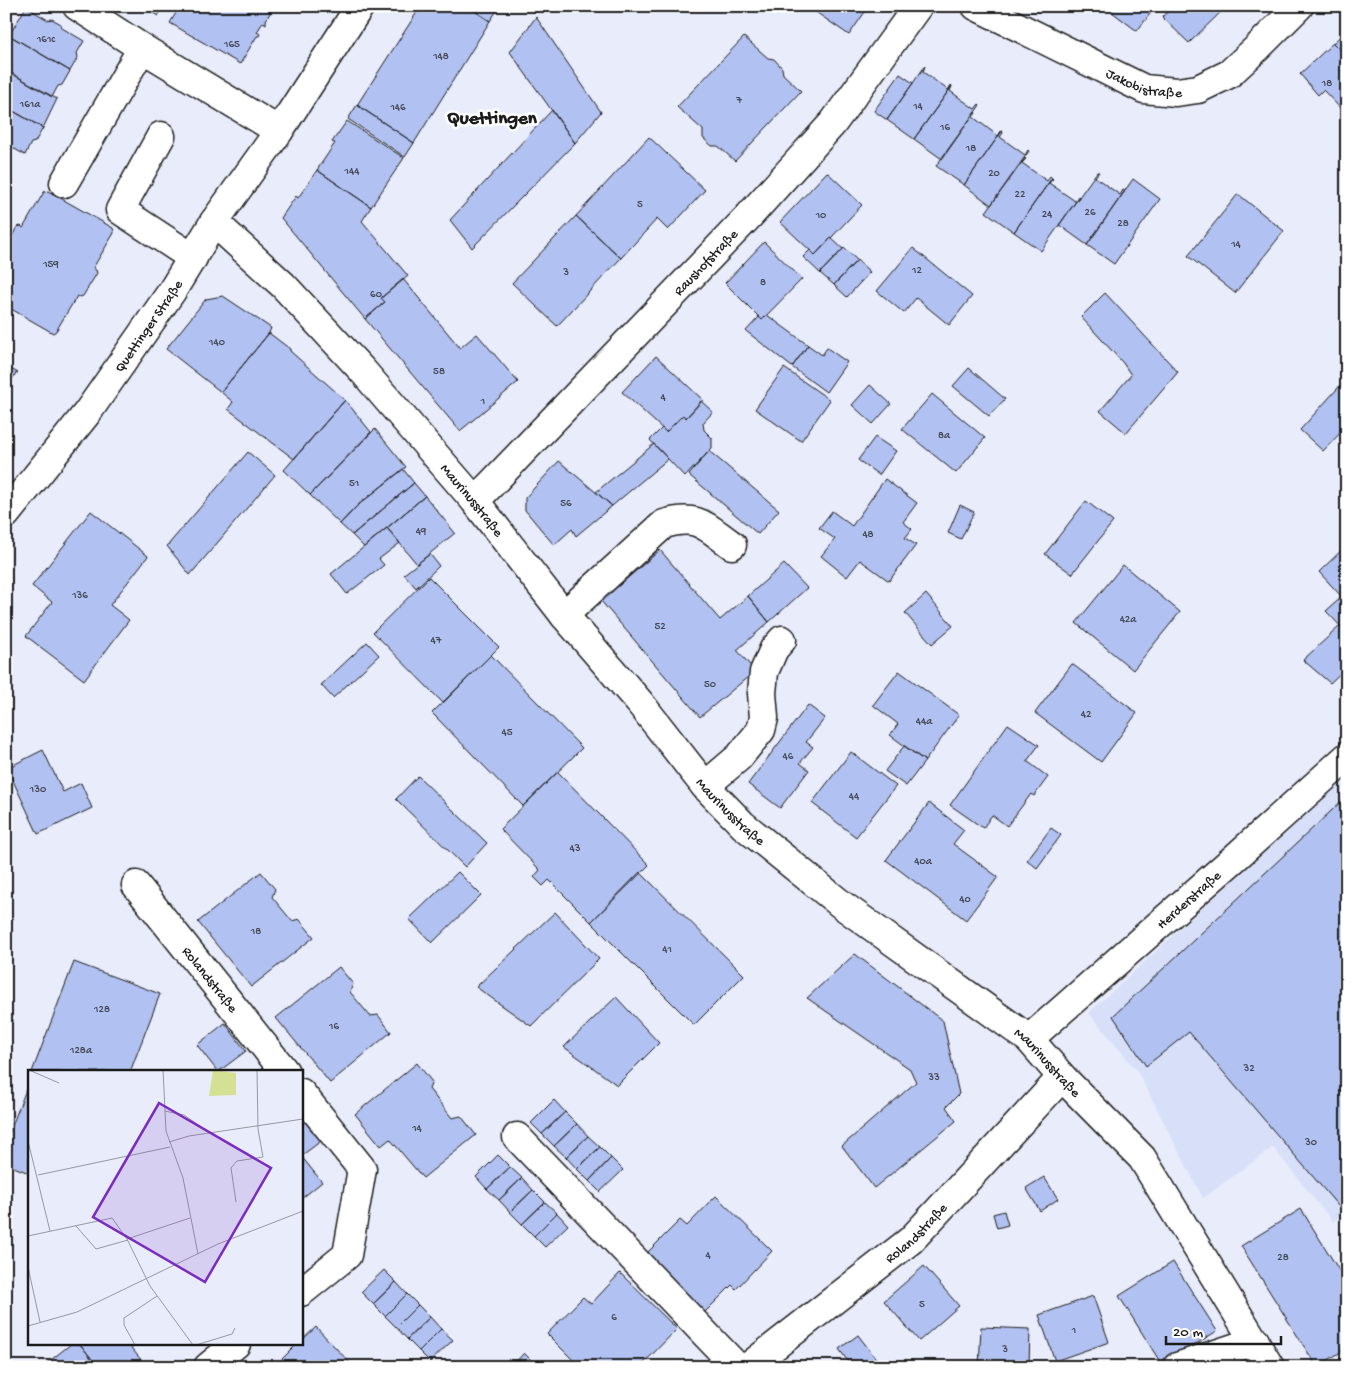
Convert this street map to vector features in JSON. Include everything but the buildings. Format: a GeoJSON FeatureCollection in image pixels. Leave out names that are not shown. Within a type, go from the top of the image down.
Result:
{"type":"FeatureCollection","features":[{"type":"Feature","properties":{"kind":"street"},"geometry":{"type":"LineString","coordinates":[[77,6],[142,48],[279,131]]}},
{"type":"Feature","properties":{"kind":"street","name":"Quettinger Straße"},"geometry":{"type":"LineString","coordinates":[[6,514],[87,413],[172,291],[214,222],[279,131],[360,6]]}},
{"type":"Feature","properties":{"kind":"street","name":"Raushofstraße"},"geometry":{"type":"LineString","coordinates":[[475,501],[749,216],[833,123],[918,6]]}},
{"type":"Feature","properties":{"kind":"street","name":"Jakobistraße"},"geometry":{"type":"LineString","coordinates":[[976,6],[1144,88],[1176,92],[1198,89],[1229,74],[1299,6]]}},
{"type":"Feature","properties":{"kind":"street"},"geometry":{"type":"LineString","coordinates":[[64,183],[142,48]]}},
{"type":"Feature","properties":{"kind":"street"},"geometry":{"type":"LineString","coordinates":[[162,136],[120,210],[193,258]]}},
{"type":"Feature","properties":{"kind":"street","name":"Maurinusstraße"},"geometry":{"type":"LineString","coordinates":[[214,222],[290,292],[362,370],[475,501],[564,615],[640,703],[704,786],[743,825],[842,905],[1028,1039],[1062,1077],[1142,1158],[1270,1367]]}},
{"type":"Feature","properties":{"kind":"street"},"geometry":{"type":"LineString","coordinates":[[564,615],[664,524],[681,519],[698,521],[732,545]]}},
{"type":"Feature","properties":{"kind":"street"},"geometry":{"type":"LineString","coordinates":[[704,786],[739,757],[762,730],[764,718],[762,693],[764,672],[774,649],[782,640]]}},
{"type":"Feature","properties":{"kind":"street","name":"Herderstraße"},"geometry":{"type":"LineString","coordinates":[[1028,1039],[1347,757]]}},
{"type":"Feature","properties":{"kind":"street","name":"Rolandstraße"},"geometry":{"type":"LineString","coordinates":[[136,885],[282,1070]]}},
{"type":"Feature","properties":{"kind":"street","name":"Rolandstraße"},"geometry":{"type":"LineString","coordinates":[[748,1367],[910,1240],[1062,1077]]}},
{"type":"Feature","properties":{"kind":"street"},"geometry":{"type":"LineString","coordinates":[[302,1094],[362,1170],[347,1255],[302,1291]]}},
{"type":"Feature","properties":{"kind":"street"},"geometry":{"type":"LineString","coordinates":[[517,1137],[737,1367]]}},
{"type":"Feature","properties":{"kind":"street"},"geometry":{"type":"LineString","coordinates":[[1177,1367],[1255,1341]]}},
{"type":"Feature","properties":{"kind":"street"},"geometry":{"type":"LineString","coordinates":[[208,1367],[234,1346]]}},
{"type":"Feature","properties":{"kind":"shaded area"},"geometry":{"type":"Polygon","coordinates":[[[1347,775],[1347,1211],[1333,1222],[1273,1147],[1203,1198],[1138,1072],[1089,1013],[1347,775]]]}},
{"type":"Feature","properties":{"kind":"district","name":"Quettingen"},"geometry":{"type":"Point","coordinates":[492,116]}}]}
